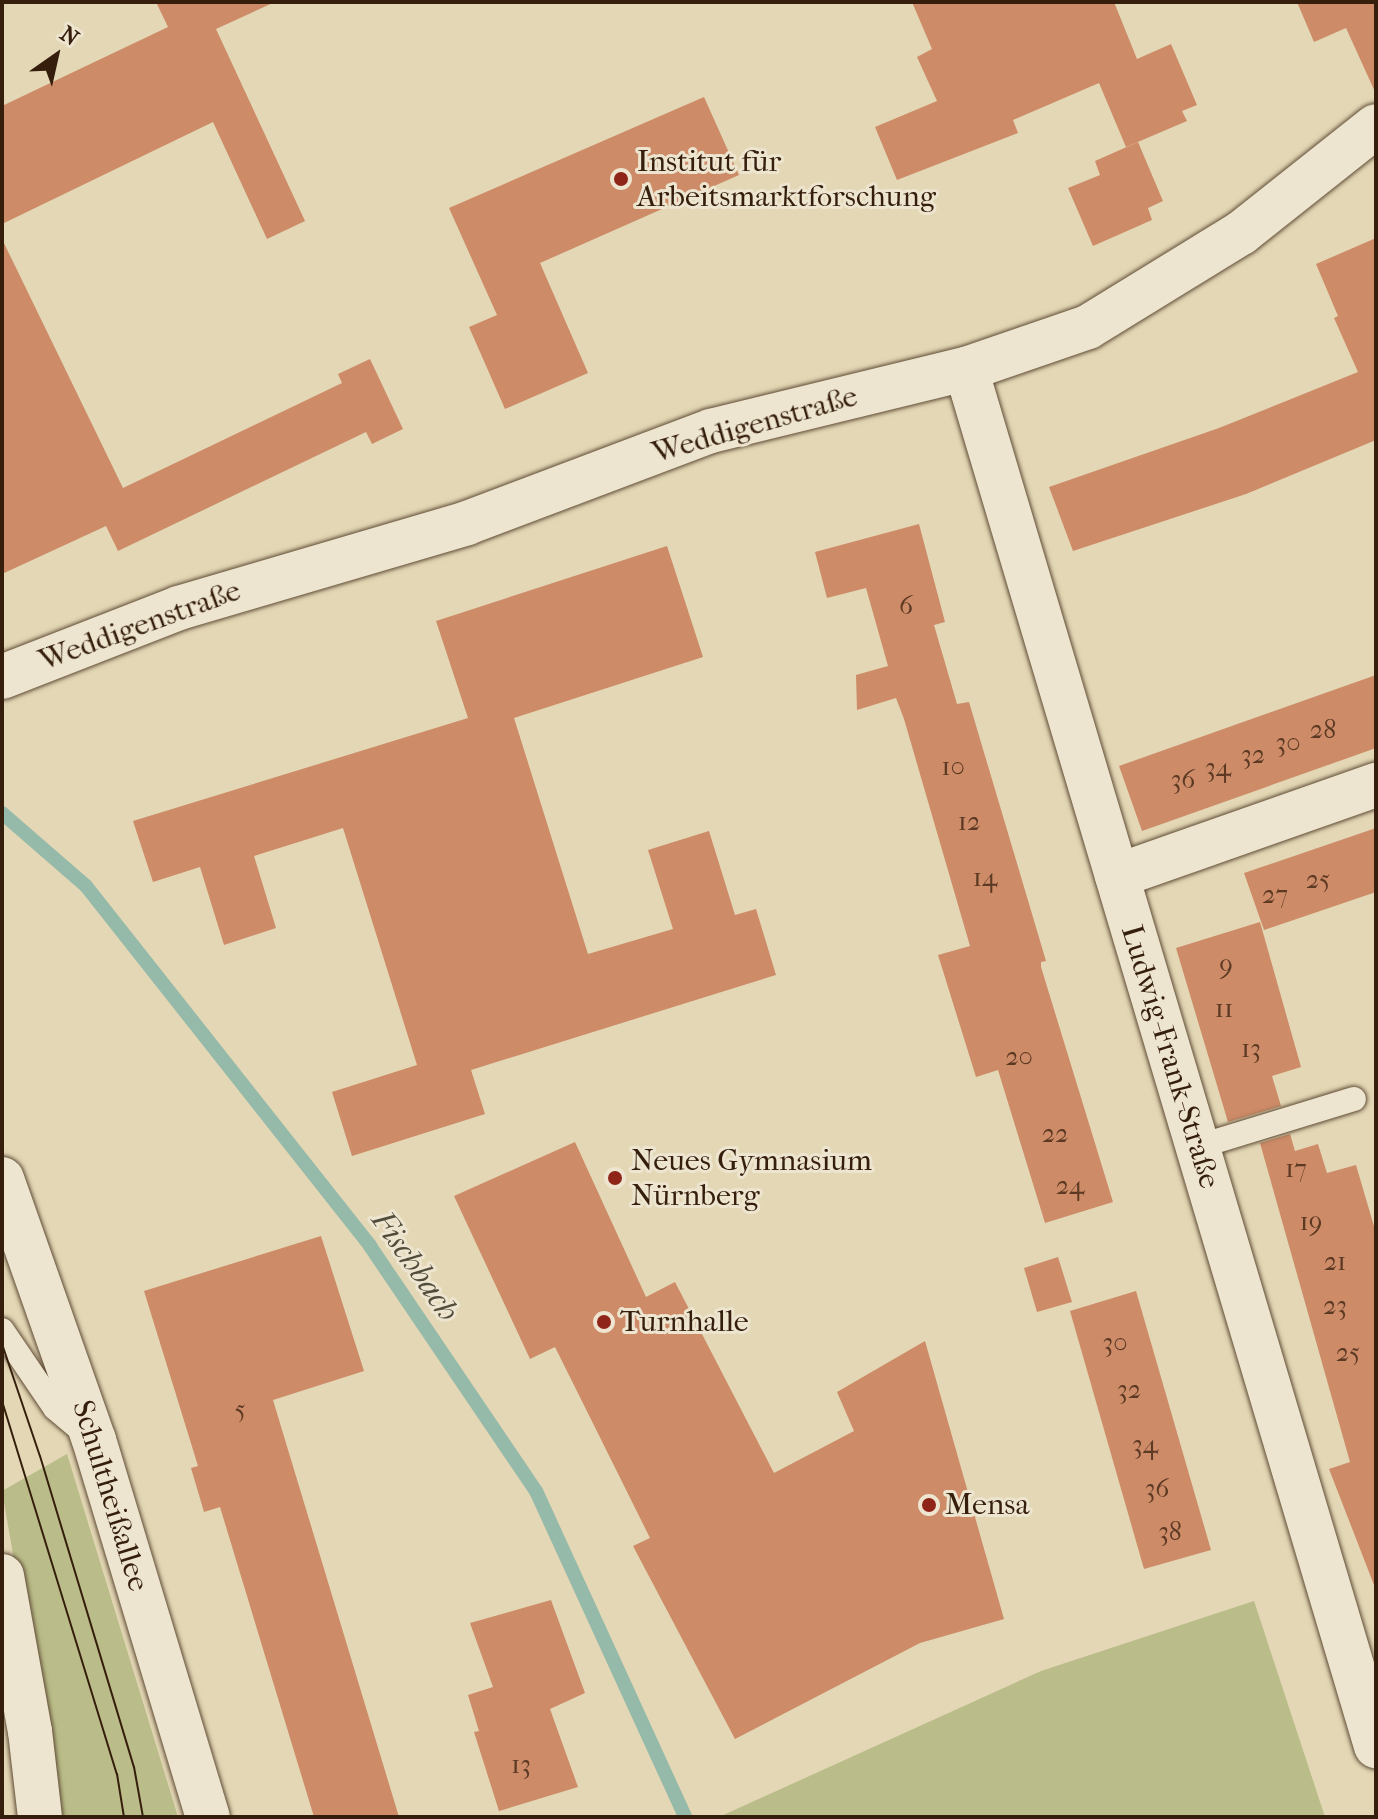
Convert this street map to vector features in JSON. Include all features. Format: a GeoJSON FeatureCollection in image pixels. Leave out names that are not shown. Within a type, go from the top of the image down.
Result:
{"type":"FeatureCollection","features":[{"type":"Feature","properties":{"kind":"street","name":"Weddigenstraße"},"geometry":{"type":"LineString","coordinates":[[2,677],[179,608],[467,523],[711,431],[966,369],[1088,327],[1241,233],[1376,126]]}},
{"type":"Feature","properties":{"kind":"street","name":"Ludwig-Frank-Straße"},"geometry":{"type":"LineString","coordinates":[[966,369],[1376,1743]]}},
{"type":"Feature","properties":{"kind":"street"},"geometry":{"type":"LineString","coordinates":[[1117,876],[1376,785]]}},
{"type":"Feature","properties":{"kind":"street","name":"Schultheißallee"},"geometry":{"type":"LineString","coordinates":[[2,1179],[94,1440],[208,1817]]}},
{"type":"Feature","properties":{"kind":"street"},"geometry":{"type":"LineString","coordinates":[[2,1576],[30,1731],[40,1817]]}},
{"type":"Feature","properties":{"kind":"lane"},"geometry":{"type":"LineString","coordinates":[[1197,1147],[1354,1099]]}},
{"type":"Feature","properties":{"kind":"lane"},"geometry":{"type":"LineString","coordinates":[[2,1330],[55,1408],[94,1440]]}},
{"type":"Feature","properties":{"kind":"green space"},"geometry":{"type":"Polygon","coordinates":[[[67,1454],[178,1817],[59,1817],[2,1491],[67,1454]]]}},
{"type":"Feature","properties":{"kind":"green space"},"geometry":{"type":"Polygon","coordinates":[[[1254,1601],[1325,1817],[719,1817],[1041,1671],[1254,1601]]]}},
{"type":"Feature","properties":{"kind":"building"},"geometry":{"type":"Polygon","coordinates":[[[156,2],[275,2],[216,29],[305,221],[267,239],[213,122],[2,224],[2,106],[168,27],[156,2]]]}},
{"type":"Feature","properties":{"kind":"building"},"geometry":{"type":"Polygon","coordinates":[[[912,2],[1114,2],[1137,59],[1171,44],[1197,105],[1182,111],[1187,121],[1126,147],[1099,83],[1013,120],[1018,133],[897,180],[875,127],[937,101],[917,57],[932,49],[912,2]]]}},
{"type":"Feature","properties":{"kind":"building"},"geometry":{"type":"Polygon","coordinates":[[[1297,2],[1376,2],[1376,94],[1346,28],[1314,42],[1297,2]]]}},
{"type":"Feature","properties":{"kind":"building"},"geometry":{"type":"Polygon","coordinates":[[[704,97],[739,175],[540,263],[588,373],[505,409],[469,327],[497,315],[449,208],[704,97]]]}},
{"type":"Feature","properties":{"kind":"building"},"geometry":{"type":"Polygon","coordinates":[[[1138,142],[1163,201],[1148,208],[1152,220],[1093,246],[1068,188],[1100,175],[1095,161],[1138,142]]]}},
{"type":"Feature","properties":{"kind":"building"},"geometry":{"type":"Polygon","coordinates":[[[1376,238],[1376,440],[1246,494],[1073,551],[1049,487],[1219,428],[1358,372],[1334,318],[1338,316],[1316,264],[1376,238]]]}},
{"type":"Feature","properties":{"kind":"building"},"geometry":{"type":"Polygon","coordinates":[[[2,239],[123,488],[342,383],[338,374],[370,359],[403,429],[372,444],[366,432],[118,551],[106,526],[2,574],[2,239]]]}},
{"type":"Feature","properties":{"kind":"building"},"geometry":{"type":"Polygon","coordinates":[[[919,524],[945,622],[934,625],[957,704],[969,702],[1046,961],[1041,962],[1041,967],[1113,1202],[1045,1223],[998,1070],[976,1077],[938,955],[970,946],[904,719],[896,698],[857,710],[856,675],[888,666],[866,588],[827,598],[815,552],[919,524]]]}},
{"type":"Feature","properties":{"kind":"building"},"geometry":{"type":"Polygon","coordinates":[[[667,546],[703,657],[514,718],[588,954],[673,929],[648,850],[709,831],[735,915],[756,909],[776,975],[471,1070],[485,1114],[352,1156],[332,1092],[417,1065],[343,828],[254,856],[276,928],[224,945],[200,867],[153,882],[133,821],[468,718],[436,621],[667,546]]]}},
{"type":"Feature","properties":{"kind":"building"},"geometry":{"type":"Polygon","coordinates":[[[1376,675],[1376,748],[1142,831],[1119,766],[1376,675]]]}},
{"type":"Feature","properties":{"kind":"building"},"geometry":{"type":"Polygon","coordinates":[[[1376,828],[1376,892],[1264,930],[1244,873],[1376,828]]]}},
{"type":"Feature","properties":{"kind":"building"},"geometry":{"type":"Polygon","coordinates":[[[1260,922],[1301,1067],[1272,1076],[1281,1106],[1228,1122],[1176,948],[1260,922]]]}},
{"type":"Feature","properties":{"kind":"building"},"geometry":{"type":"Polygon","coordinates":[[[1290,1134],[1295,1151],[1318,1144],[1327,1173],[1356,1165],[1376,1233],[1374,1585],[1329,1469],[1350,1462],[1260,1143],[1290,1134]]]}},
{"type":"Feature","properties":{"kind":"building"},"geometry":{"type":"Polygon","coordinates":[[[575,1142],[646,1297],[675,1282],[774,1473],[854,1431],[837,1392],[925,1341],[1004,1619],[920,1643],[735,1739],[633,1546],[650,1538],[555,1347],[530,1359],[454,1196],[575,1142]]]}},
{"type":"Feature","properties":{"kind":"building"},"geometry":{"type":"Polygon","coordinates":[[[321,1236],[364,1371],[273,1400],[399,1817],[314,1817],[220,1507],[204,1512],[191,1468],[198,1466],[144,1291],[321,1236]]]}},
{"type":"Feature","properties":{"kind":"building"},"geometry":{"type":"Polygon","coordinates":[[[1058,1257],[1072,1302],[1037,1312],[1024,1268],[1058,1257]]]}},
{"type":"Feature","properties":{"kind":"building"},"geometry":{"type":"Polygon","coordinates":[[[1136,1291],[1211,1550],[1144,1569],[1070,1311],[1136,1291]]]}},
{"type":"Feature","properties":{"kind":"building"},"geometry":{"type":"Polygon","coordinates":[[[551,1600],[585,1693],[550,1709],[578,1787],[499,1811],[474,1732],[479,1731],[468,1695],[493,1687],[470,1623],[551,1600]]]}},
{"type":"Feature","properties":{"kind":"waterway","name":"Fischbach"},"geometry":{"type":"LineString","coordinates":[[2,813],[86,886],[370,1246],[536,1491],[685,1817]]}},
{"type":"Feature","properties":{"kind":"tram line"},"geometry":{"type":"LineString","coordinates":[[2,1344],[40,1456],[134,1767],[143,1817]]}},
{"type":"Feature","properties":{"kind":"tram line"},"geometry":{"type":"LineString","coordinates":[[2,1401],[117,1774],[124,1817]]}},
{"type":"Feature","properties":{"kind":"place","name":"Institut für Arbeitsmarktforschung"},"geometry":{"type":"Point","coordinates":[621,179]}},
{"type":"Feature","properties":{"kind":"place","name":"Neues Gymnasium Nürnberg"},"geometry":{"type":"Point","coordinates":[615,1178]}},
{"type":"Feature","properties":{"kind":"place","name":"Turnhalle"},"geometry":{"type":"Point","coordinates":[604,1322]}},
{"type":"Feature","properties":{"kind":"place","name":"Mensa"},"geometry":{"type":"Point","coordinates":[929,1505]}}]}
